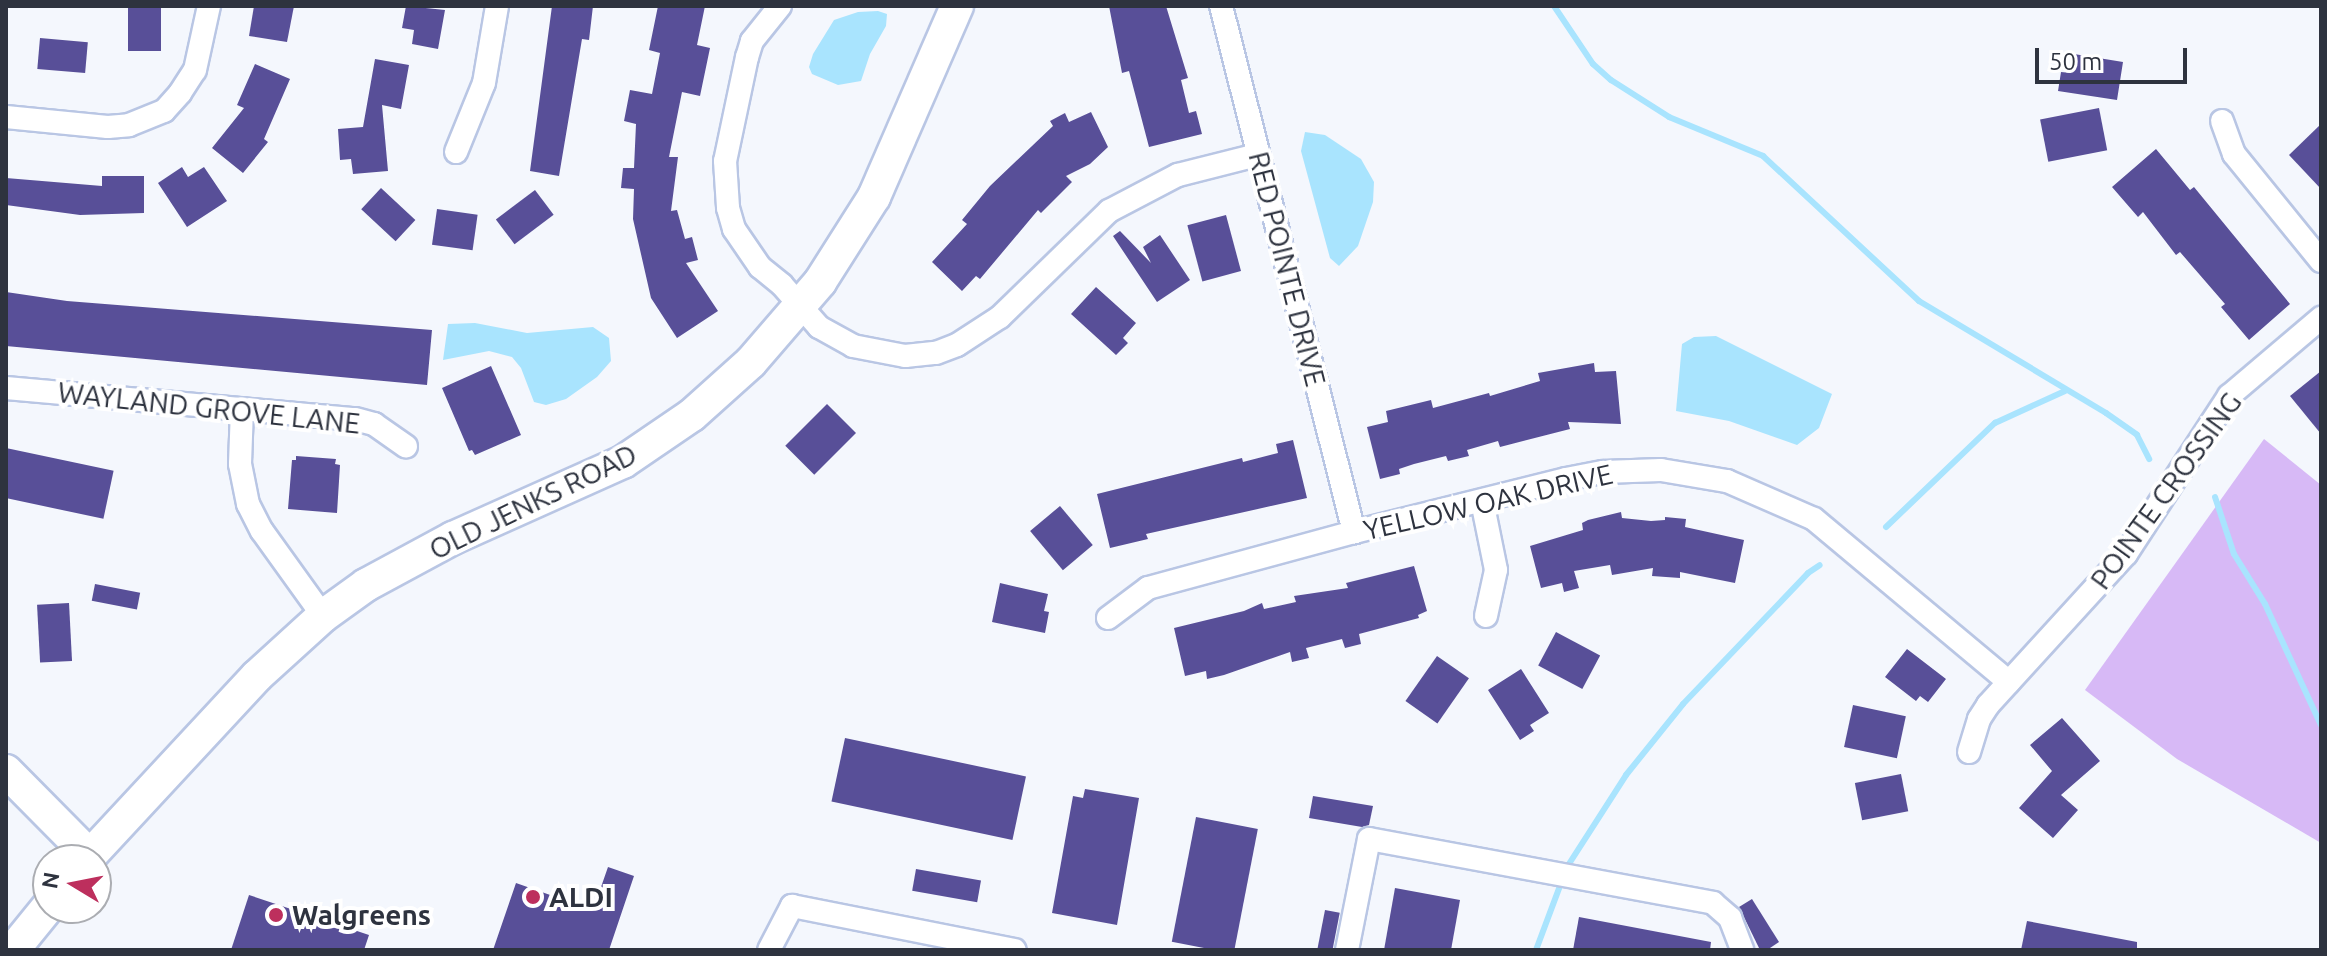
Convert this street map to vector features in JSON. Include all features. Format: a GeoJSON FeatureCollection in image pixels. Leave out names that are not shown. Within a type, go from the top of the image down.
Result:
{"type":"FeatureCollection","features":[{"type":"Feature","properties":{"kind":"street"},"geometry":{"type":"LineString","coordinates":[[6,117],[108,127],[138,122],[164,111],[195,70],[209,6]]}},
{"type":"Feature","properties":{"kind":"street"},"geometry":{"type":"LineString","coordinates":[[456,152],[484,83],[497,6]]}},
{"type":"Feature","properties":{"kind":"street"},"geometry":{"type":"LineString","coordinates":[[780,6],[752,41],[747,57],[725,161],[724,186],[734,229],[746,249],[819,327],[853,346],[890,356],[936,353],[978,335],[1021,298],[1089,227],[1134,195],[1178,175],[1257,155]]}},
{"type":"Feature","properties":{"kind":"street","name":"OLD JENKS ROAD"},"geometry":{"type":"LineString","coordinates":[[101,844],[257,676],[323,616],[366,585],[453,538],[623,462],[692,415],[751,362],[799,308],[836,259],[874,197],[957,6]]}},
{"type":"Feature","properties":{"kind":"street","name":"RED POINTE DRIVE"},"geometry":{"type":"LineString","coordinates":[[1221,6],[1354,532]]}},
{"type":"Feature","properties":{"kind":"street"},"geometry":{"type":"LineString","coordinates":[[2222,121],[2234,154],[2321,261]]}},
{"type":"Feature","properties":{"kind":"street","name":"POINTE CROSSING"},"geometry":{"type":"LineString","coordinates":[[1969,752],[1979,719],[2126,554],[2229,396],[2321,318]]}},
{"type":"Feature","properties":{"kind":"street","name":"WAYLAND GROVE LANE"},"geometry":{"type":"LineString","coordinates":[[6,388],[355,419],[374,424],[406,446]]}},
{"type":"Feature","properties":{"kind":"street"},"geometry":{"type":"LineString","coordinates":[[242,409],[240,464],[248,504],[262,531],[323,616]]}},
{"type":"Feature","properties":{"kind":"street","name":"YELLOW OAK DRIVE"},"geometry":{"type":"LineString","coordinates":[[1108,618],[1148,588],[1354,532],[1603,472],[1661,470],[1727,481],[1814,519],[2009,682]]}},
{"type":"Feature","properties":{"kind":"street"},"geometry":{"type":"LineString","coordinates":[[1482,501],[1496,570],[1486,616]]}},
{"type":"Feature","properties":{"kind":"street"},"geometry":{"type":"LineString","coordinates":[[6,771],[75,844]]}},
{"type":"Feature","properties":{"kind":"street"},"geometry":{"type":"LineString","coordinates":[[1347,950],[1369,839],[1713,903],[1730,918],[1742,950]]}},
{"type":"Feature","properties":{"kind":"street"},"geometry":{"type":"LineString","coordinates":[[769,950],[792,906],[1015,950]]}},
{"type":"Feature","properties":{"kind":"street"},"geometry":{"type":"LineString","coordinates":[[13,950],[34,924]]}},
{"type":"Feature","properties":{"kind":"shaded area"},"geometry":{"type":"Polygon","coordinates":[[[2264,439],[2321,485],[2321,843],[2177,759],[2085,690],[2264,439]]]}},
{"type":"Feature","properties":{"kind":"water"},"geometry":{"type":"Polygon","coordinates":[[[858,12],[887,14],[886,26],[870,54],[861,81],[838,85],[812,74],[809,67],[813,54],[834,20],[858,12]]]}},
{"type":"Feature","properties":{"kind":"water"},"geometry":{"type":"Polygon","coordinates":[[[1305,132],[1325,135],[1361,159],[1374,182],[1373,202],[1358,246],[1339,266],[1330,258],[1301,151],[1305,132]]]}},
{"type":"Feature","properties":{"kind":"water"},"geometry":{"type":"Polygon","coordinates":[[[475,323],[527,333],[593,327],[609,338],[611,361],[597,377],[566,399],[546,405],[534,402],[521,368],[512,357],[489,351],[443,360],[448,324],[475,323]]]}},
{"type":"Feature","properties":{"kind":"water"},"geometry":{"type":"Polygon","coordinates":[[[1716,336],[1832,394],[1819,428],[1797,445],[1729,421],[1676,411],[1682,344],[1694,337],[1716,336]]]}},
{"type":"Feature","properties":{"kind":"building"},"geometry":{"type":"Polygon","coordinates":[[[128,6],[161,6],[161,51],[128,51],[128,6]]]}},
{"type":"Feature","properties":{"kind":"building"},"geometry":{"type":"Polygon","coordinates":[[[254,6],[294,6],[287,42],[249,36],[254,6]]]}},
{"type":"Feature","properties":{"kind":"building"},"geometry":{"type":"Polygon","coordinates":[[[406,6],[445,10],[438,49],[412,44],[414,30],[402,28],[406,6]]]}},
{"type":"Feature","properties":{"kind":"building"},"geometry":{"type":"Polygon","coordinates":[[[552,6],[593,6],[589,40],[582,39],[559,176],[530,171],[552,6]]]}},
{"type":"Feature","properties":{"kind":"building"},"geometry":{"type":"Polygon","coordinates":[[[658,6],[705,6],[697,45],[710,48],[700,96],[682,92],[669,157],[678,157],[671,211],[677,210],[685,239],[692,237],[698,260],[686,263],[718,311],[677,338],[651,298],[633,219],[634,189],[621,188],[623,168],[634,168],[636,124],[624,121],[630,90],[652,94],[660,53],[649,50],[658,6]]]}},
{"type":"Feature","properties":{"kind":"building"},"geometry":{"type":"Polygon","coordinates":[[[1109,6],[1166,6],[1188,78],[1181,80],[1189,113],[1196,111],[1202,134],[1149,147],[1129,71],[1122,73],[1109,6]]]}},
{"type":"Feature","properties":{"kind":"building"},"geometry":{"type":"Polygon","coordinates":[[[40,38],[88,42],[85,73],[37,69],[40,38]]]}},
{"type":"Feature","properties":{"kind":"building"},"geometry":{"type":"Polygon","coordinates":[[[2074,54],[2123,62],[2117,100],[2058,91],[2061,72],[2071,73],[2074,54]]]}},
{"type":"Feature","properties":{"kind":"building"},"geometry":{"type":"Polygon","coordinates":[[[375,59],[409,65],[401,109],[382,105],[388,171],[353,174],[351,159],[340,160],[338,129],[363,127],[375,59]]]}},
{"type":"Feature","properties":{"kind":"building"},"geometry":{"type":"Polygon","coordinates":[[[255,64],[290,79],[264,139],[268,142],[243,173],[212,148],[244,108],[237,105],[255,64]]]}},
{"type":"Feature","properties":{"kind":"building"},"geometry":{"type":"Polygon","coordinates":[[[2099,108],[2107,150],[2048,162],[2040,119],[2099,108]]]}},
{"type":"Feature","properties":{"kind":"building"},"geometry":{"type":"Polygon","coordinates":[[[1091,112],[1108,147],[1090,164],[1066,176],[1072,182],[1041,213],[1038,210],[980,279],[976,276],[962,291],[932,262],[967,224],[962,220],[990,186],[1053,126],[1050,121],[1065,113],[1069,122],[1091,112]]]}},
{"type":"Feature","properties":{"kind":"building"},"geometry":{"type":"Polygon","coordinates":[[[2321,124],[2321,189],[2289,155],[2321,124]]]}},
{"type":"Feature","properties":{"kind":"building"},"geometry":{"type":"Polygon","coordinates":[[[2156,149],[2190,190],[2194,187],[2290,304],[2249,340],[2221,307],[2225,304],[2180,252],[2176,255],[2143,212],[2138,217],[2112,187],[2156,149]]]}},
{"type":"Feature","properties":{"kind":"building"},"geometry":{"type":"Polygon","coordinates":[[[182,167],[188,177],[204,167],[227,201],[187,227],[158,183],[182,167]]]}},
{"type":"Feature","properties":{"kind":"building"},"geometry":{"type":"Polygon","coordinates":[[[102,176],[144,176],[144,213],[80,215],[6,205],[6,178],[102,186],[102,176]]]}},
{"type":"Feature","properties":{"kind":"building"},"geometry":{"type":"Polygon","coordinates":[[[381,188],[415,220],[396,241],[361,209],[381,188]]]}},
{"type":"Feature","properties":{"kind":"building"},"geometry":{"type":"Polygon","coordinates":[[[535,190],[554,215],[515,244],[496,219],[535,190]]]}},
{"type":"Feature","properties":{"kind":"building"},"geometry":{"type":"Polygon","coordinates":[[[437,209],[478,215],[473,250],[432,245],[437,209]]]}},
{"type":"Feature","properties":{"kind":"building"},"geometry":{"type":"Polygon","coordinates":[[[1226,215],[1241,271],[1202,281],[1187,225],[1226,215]]]}},
{"type":"Feature","properties":{"kind":"building"},"geometry":{"type":"Polygon","coordinates":[[[1120,231],[1151,263],[1143,247],[1160,235],[1190,280],[1157,302],[1113,236],[1120,231]]]}},
{"type":"Feature","properties":{"kind":"building"},"geometry":{"type":"Polygon","coordinates":[[[1096,287],[1136,323],[1123,338],[1128,343],[1116,355],[1071,314],[1096,287]]]}},
{"type":"Feature","properties":{"kind":"building"},"geometry":{"type":"Polygon","coordinates":[[[6,292],[67,301],[432,330],[427,385],[6,346],[6,292]]]}},
{"type":"Feature","properties":{"kind":"building"},"geometry":{"type":"Polygon","coordinates":[[[1594,363],[1595,372],[1616,371],[1621,424],[1568,422],[1570,429],[1500,447],[1498,441],[1467,450],[1469,456],[1448,461],[1446,456],[1414,464],[1399,469],[1400,474],[1380,479],[1367,427],[1388,422],[1386,411],[1431,400],[1433,408],[1489,393],[1490,396],[1540,381],[1538,373],[1594,363]]]}},
{"type":"Feature","properties":{"kind":"building"},"geometry":{"type":"Polygon","coordinates":[[[491,366],[521,435],[475,455],[472,450],[469,451],[442,388],[491,366]]]}},
{"type":"Feature","properties":{"kind":"building"},"geometry":{"type":"Polygon","coordinates":[[[2321,371],[2321,434],[2290,396],[2321,371]]]}},
{"type":"Feature","properties":{"kind":"building"},"geometry":{"type":"Polygon","coordinates":[[[827,404],[856,433],[814,475],[785,446],[827,404]]]}},
{"type":"Feature","properties":{"kind":"building"},"geometry":{"type":"Polygon","coordinates":[[[1293,440],[1307,498],[1146,534],[1148,539],[1110,548],[1097,494],[1242,458],[1243,462],[1278,453],[1276,444],[1293,440]]]}},
{"type":"Feature","properties":{"kind":"building"},"geometry":{"type":"Polygon","coordinates":[[[6,448],[114,471],[103,519],[6,498],[6,448]]]}},
{"type":"Feature","properties":{"kind":"building"},"geometry":{"type":"Polygon","coordinates":[[[296,456],[336,459],[335,464],[340,465],[337,513],[288,509],[292,460],[296,460],[296,456]]]}},
{"type":"Feature","properties":{"kind":"building"},"geometry":{"type":"Polygon","coordinates":[[[1060,506],[1093,545],[1063,570],[1030,531],[1060,506]]]}},
{"type":"Feature","properties":{"kind":"building"},"geometry":{"type":"Polygon","coordinates":[[[1621,512],[1622,518],[1651,521],[1665,520],[1665,517],[1686,519],[1685,527],[1744,540],[1735,583],[1680,572],[1680,578],[1652,576],[1653,568],[1612,575],[1610,565],[1574,571],[1579,588],[1564,592],[1562,583],[1541,588],[1530,546],[1583,530],[1582,523],[1588,520],[1621,512]]]}},
{"type":"Feature","properties":{"kind":"building"},"geometry":{"type":"Polygon","coordinates":[[[1414,566],[1427,611],[1418,615],[1419,618],[1359,634],[1361,644],[1345,648],[1342,639],[1306,648],[1309,658],[1292,662],[1290,652],[1207,679],[1206,671],[1185,676],[1174,628],[1244,611],[1262,603],[1264,609],[1296,602],[1294,596],[1348,588],[1346,583],[1414,566]]]}},
{"type":"Feature","properties":{"kind":"building"},"geometry":{"type":"Polygon","coordinates":[[[1000,583],[1048,594],[1044,611],[1049,612],[1045,633],[992,622],[1000,583]]]}},
{"type":"Feature","properties":{"kind":"building"},"geometry":{"type":"Polygon","coordinates":[[[95,584],[140,593],[137,609],[92,601],[95,584]]]}},
{"type":"Feature","properties":{"kind":"building"},"geometry":{"type":"Polygon","coordinates":[[[69,603],[72,661],[40,663],[37,605],[69,603]]]}},
{"type":"Feature","properties":{"kind":"building"},"geometry":{"type":"Polygon","coordinates":[[[1556,632],[1600,655],[1582,689],[1538,666],[1556,632]]]}},
{"type":"Feature","properties":{"kind":"building"},"geometry":{"type":"Polygon","coordinates":[[[1907,649],[1946,679],[1928,702],[1920,696],[1916,701],[1885,677],[1907,649]]]}},
{"type":"Feature","properties":{"kind":"building"},"geometry":{"type":"Polygon","coordinates":[[[1437,656],[1469,678],[1437,723],[1405,701],[1437,656]]]}},
{"type":"Feature","properties":{"kind":"building"},"geometry":{"type":"Polygon","coordinates":[[[1521,669],[1549,713],[1530,725],[1534,731],[1520,740],[1488,690],[1521,669]]]}},
{"type":"Feature","properties":{"kind":"building"},"geometry":{"type":"Polygon","coordinates":[[[1853,705],[1906,716],[1897,758],[1844,747],[1853,705]]]}},
{"type":"Feature","properties":{"kind":"building"},"geometry":{"type":"Polygon","coordinates":[[[2062,718],[2100,761],[2061,795],[2078,810],[2053,838],[2019,808],[2052,771],[2030,745],[2062,718]]]}},
{"type":"Feature","properties":{"kind":"building"},"geometry":{"type":"Polygon","coordinates":[[[845,738],[1026,776],[1012,840],[831,802],[845,738]]]}},
{"type":"Feature","properties":{"kind":"building"},"geometry":{"type":"Polygon","coordinates":[[[1901,774],[1908,811],[1862,820],[1855,783],[1901,774]]]}},
{"type":"Feature","properties":{"kind":"building"},"geometry":{"type":"Polygon","coordinates":[[[1085,789],[1139,798],[1117,925],[1052,913],[1073,796],[1083,798],[1085,789]]]}},
{"type":"Feature","properties":{"kind":"building"},"geometry":{"type":"Polygon","coordinates":[[[1313,796],[1373,806],[1369,825],[1362,827],[1309,818],[1313,796]]]}},
{"type":"Feature","properties":{"kind":"building"},"geometry":{"type":"Polygon","coordinates":[[[1196,817],[1258,829],[1234,950],[1215,950],[1172,942],[1196,817]]]}},
{"type":"Feature","properties":{"kind":"building","name":"ALDI"},"geometry":{"type":"Polygon","coordinates":[[[608,867],[634,876],[609,950],[493,950],[516,883],[593,910],[608,867]]]}},
{"type":"Feature","properties":{"kind":"building"},"geometry":{"type":"Polygon","coordinates":[[[916,869],[981,880],[977,902],[912,891],[916,869]]]}},
{"type":"Feature","properties":{"kind":"building"},"geometry":{"type":"Polygon","coordinates":[[[1395,888],[1460,900],[1451,950],[1384,950],[1395,888]]]}},
{"type":"Feature","properties":{"kind":"building","name":"Walgreens"},"geometry":{"type":"Polygon","coordinates":[[[249,895],[369,935],[364,950],[231,950],[249,895]]]}},
{"type":"Feature","properties":{"kind":"building"},"geometry":{"type":"Polygon","coordinates":[[[1752,899],[1779,942],[1767,950],[1760,950],[1739,907],[1752,899]]]}},
{"type":"Feature","properties":{"kind":"building"},"geometry":{"type":"Polygon","coordinates":[[[1325,910],[1340,913],[1333,950],[1317,950],[1325,910]]]}},
{"type":"Feature","properties":{"kind":"building"},"geometry":{"type":"Polygon","coordinates":[[[1579,917],[1711,942],[1710,950],[1573,950],[1579,917]]]}},
{"type":"Feature","properties":{"kind":"building"},"geometry":{"type":"Polygon","coordinates":[[[2027,921],[2137,942],[2137,950],[2021,950],[2027,921]]]}},
{"type":"Feature","properties":{"kind":"waterway"},"geometry":{"type":"LineString","coordinates":[[1554,6],[1593,64],[1611,80],[1669,117],[1763,156],[1919,301],[2106,413],[2137,435],[2149,459]]}},
{"type":"Feature","properties":{"kind":"waterway"},"geometry":{"type":"LineString","coordinates":[[1886,527],[1995,423],[2065,391]]}},
{"type":"Feature","properties":{"kind":"waterway"},"geometry":{"type":"LineString","coordinates":[[2215,497],[2234,554],[2265,604],[2321,725]]}},
{"type":"Feature","properties":{"kind":"waterway"},"geometry":{"type":"LineString","coordinates":[[1536,950],[1567,867],[1626,775],[1683,704],[1808,573],[1820,565]]}},
{"type":"Feature","properties":{"kind":"place","name":"ALDI"},"geometry":{"type":"Point","coordinates":[533,897]}},
{"type":"Feature","properties":{"kind":"place","name":"Walgreens"},"geometry":{"type":"Point","coordinates":[276,915]}}]}
